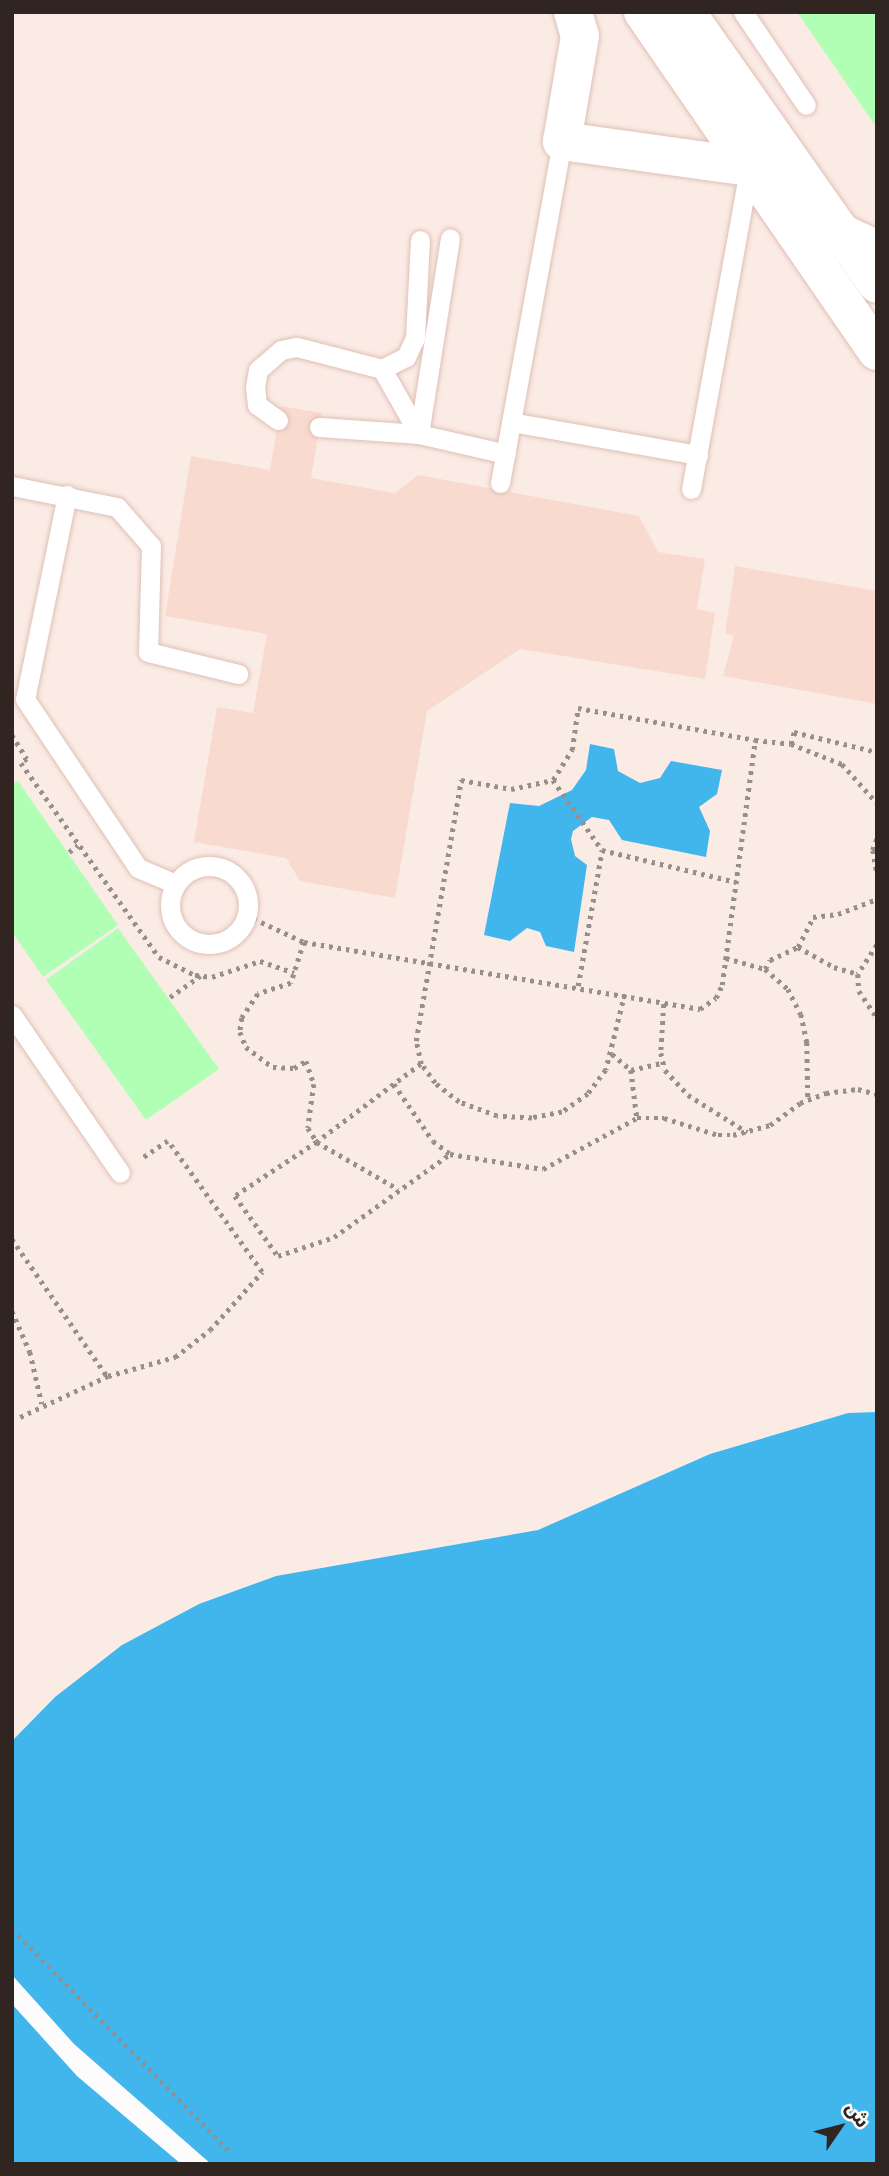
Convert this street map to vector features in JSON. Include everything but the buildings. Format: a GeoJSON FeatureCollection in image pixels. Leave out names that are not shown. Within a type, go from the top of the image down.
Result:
{"type":"FeatureCollection","features":[{"type":"Feature","properties":{"kind":"street"},"geometry":{"type":"LineString","coordinates":[[573,12],[580,36],[562,141],[750,167]]}},
{"type":"Feature","properties":{"kind":"street"},"geometry":{"type":"LineString","coordinates":[[643,12],[877,351]]}},
{"type":"Feature","properties":{"kind":"street"},"geometry":{"type":"LineString","coordinates":[[686,12],[877,284]]}},
{"type":"Feature","properties":{"kind":"lane"},"geometry":{"type":"LineString","coordinates":[[743,12],[806,105]]}},
{"type":"Feature","properties":{"kind":"lane"},"geometry":{"type":"LineString","coordinates":[[500,483],[562,141]]}},
{"type":"Feature","properties":{"kind":"lane"},"geometry":{"type":"LineString","coordinates":[[691,489],[750,167]]}},
{"type":"Feature","properties":{"kind":"lane"},"geometry":{"type":"LineString","coordinates":[[829,216],[877,239]]}},
{"type":"Feature","properties":{"kind":"lane"},"geometry":{"type":"LineString","coordinates":[[419,434],[450,238]]}},
{"type":"Feature","properties":{"kind":"lane"},"geometry":{"type":"LineString","coordinates":[[278,420],[257,405],[256,387],[258,370],[281,350],[297,347],[382,369],[406,357],[415,338],[420,240]]}},
{"type":"Feature","properties":{"kind":"lane"},"geometry":{"type":"LineString","coordinates":[[382,369],[419,434]]}},
{"type":"Feature","properties":{"kind":"lane"},"geometry":{"type":"LineString","coordinates":[[511,422],[698,455]]}},
{"type":"Feature","properties":{"kind":"lane"},"geometry":{"type":"LineString","coordinates":[[319,427],[419,434],[506,454]]}},
{"type":"Feature","properties":{"kind":"lane"},"geometry":{"type":"LineString","coordinates":[[12,486],[68,495],[117,508],[151,546],[148,652],[238,674]]}},
{"type":"Feature","properties":{"kind":"lane"},"geometry":{"type":"LineString","coordinates":[[68,495],[25,699],[138,868],[176,884]]}},
{"type":"Feature","properties":{"kind":"lane"},"geometry":{"type":"LineString","coordinates":[[197,867],[224,869],[244,888],[246,915],[229,938],[215,943],[194,940],[177,927],[170,913],[176,884],[197,867]]}},
{"type":"Feature","properties":{"kind":"lane"},"geometry":{"type":"LineString","coordinates":[[12,1015],[121,1173]]}},
{"type":"Feature","properties":{"kind":"path"},"geometry":{"type":"LineString","coordinates":[[625,995],[611,1054],[588,1094],[562,1112],[532,1118],[497,1116],[459,1102],[421,1064],[416,1041],[461,780],[511,789],[554,780],[572,750],[579,708],[754,740],[791,744],[842,764],[877,803]]}},
{"type":"Feature","properties":{"kind":"path"},"geometry":{"type":"LineString","coordinates":[[791,744],[794,732],[877,752]]}},
{"type":"Feature","properties":{"kind":"path"},"geometry":{"type":"LineString","coordinates":[[246,915],[304,942],[429,960],[700,1009],[709,1005],[722,985],[754,740]]}},
{"type":"Feature","properties":{"kind":"path"},"geometry":{"type":"LineString","coordinates":[[554,780],[602,850],[736,882]]}},
{"type":"Feature","properties":{"kind":"path"},"geometry":{"type":"LineString","coordinates":[[877,839],[873,850],[877,873]]}},
{"type":"Feature","properties":{"kind":"path"},"geometry":{"type":"LineString","coordinates":[[69,852],[78,845]]}},
{"type":"Feature","properties":{"kind":"path"},"geometry":{"type":"LineString","coordinates":[[578,986],[602,850]]}},
{"type":"Feature","properties":{"kind":"path"},"geometry":{"type":"LineString","coordinates":[[765,969],[770,960],[798,947],[813,917],[838,914],[877,899]]}},
{"type":"Feature","properties":{"kind":"path"},"geometry":{"type":"LineString","coordinates":[[304,942],[291,983],[258,994],[242,1018],[240,1032],[246,1048],[273,1068],[293,1068],[306,1062],[314,1084],[308,1128],[317,1142],[398,1189]]}},
{"type":"Feature","properties":{"kind":"path"},"geometry":{"type":"LineString","coordinates":[[877,945],[858,974],[859,991],[877,1018]]}},
{"type":"Feature","properties":{"kind":"path"},"geometry":{"type":"LineString","coordinates":[[798,947],[834,967],[858,974]]}},
{"type":"Feature","properties":{"kind":"path"},"geometry":{"type":"LineString","coordinates":[[726,958],[765,969],[788,989],[802,1014],[808,1098]]}},
{"type":"Feature","properties":{"kind":"path"},"geometry":{"type":"LineString","coordinates":[[170,997],[201,976]]}},
{"type":"Feature","properties":{"kind":"path"},"geometry":{"type":"LineString","coordinates":[[664,1004],[662,1063],[688,1095],[748,1133]]}},
{"type":"Feature","properties":{"kind":"path"},"geometry":{"type":"LineString","coordinates":[[611,1054],[631,1070],[637,1118]]}},
{"type":"Feature","properties":{"kind":"path"},"geometry":{"type":"LineString","coordinates":[[631,1070],[662,1063]]}},
{"type":"Feature","properties":{"kind":"path"},"geometry":{"type":"LineString","coordinates":[[421,1064],[317,1142],[235,1196],[278,1256],[334,1237],[450,1154]]}},
{"type":"Feature","properties":{"kind":"path"},"geometry":{"type":"LineString","coordinates":[[394,1084],[433,1141],[450,1154],[543,1169],[637,1118],[664,1118],[718,1135],[748,1133],[770,1125],[808,1098],[858,1089],[876,1094],[877,1087]]}},
{"type":"Feature","properties":{"kind":"path"},"geometry":{"type":"LineString","coordinates":[[20,1417],[42,1404],[108,1376],[149,1367],[196,1344],[262,1272],[168,1141],[121,1173]]}},
{"type":"Feature","properties":{"kind":"path"},"geometry":{"type":"LineString","coordinates":[[12,1239],[108,1376]]}},
{"type":"Feature","properties":{"kind":"path"},"geometry":{"type":"LineString","coordinates":[[12,1311],[30,1352],[42,1404]]}},
{"type":"Feature","properties":{"kind":"path"},"geometry":{"type":"LineString","coordinates":[[12,1929],[231,2153]]}},
{"type":"Feature","properties":{"kind":"shaded area"},"geometry":{"type":"Polygon","coordinates":[[[12,12],[659,12],[877,330],[877,1412],[848,1413],[710,1454],[538,1530],[276,1576],[199,1604],[122,1645],[55,1697],[12,1741],[12,12]]]}},
{"type":"Feature","properties":{"kind":"shaded area"},"geometry":{"type":"Polygon","coordinates":[[[672,12],[877,12],[877,306],[672,12]]]}},
{"type":"Feature","properties":{"kind":"green space"},"geometry":{"type":"Polygon","coordinates":[[[797,12],[877,12],[877,128],[797,12]]]}},
{"type":"Feature","properties":{"kind":"green space"},"geometry":{"type":"Polygon","coordinates":[[[18,781],[118,925],[43,977],[12,932],[12,785],[18,781]]]}},
{"type":"Feature","properties":{"kind":"green space"},"geometry":{"type":"Polygon","coordinates":[[[118,928],[219,1069],[146,1120],[46,980],[118,928]]]}},
{"type":"Feature","properties":{"kind":"water"},"geometry":{"type":"Polygon","coordinates":[[[590,744],[614,749],[618,771],[640,783],[660,778],[671,761],[722,770],[717,794],[699,807],[710,831],[706,857],[622,840],[609,820],[592,817],[573,831],[571,839],[575,856],[587,865],[574,952],[546,946],[540,932],[527,928],[510,941],[484,935],[510,803],[539,806],[572,790],[586,770],[590,744]]]}},
{"type":"Feature","properties":{"kind":"water"},"geometry":{"type":"Polygon","coordinates":[[[877,1412],[877,2164],[211,2164],[74,2044],[12,1975],[12,1741],[55,1697],[122,1645],[199,1604],[276,1576],[538,1530],[710,1454],[848,1413],[877,1412]]]}},
{"type":"Feature","properties":{"kind":"water"},"geometry":{"type":"Polygon","coordinates":[[[12,2004],[77,2076],[181,2164],[12,2164],[12,2004]]]}}]}
